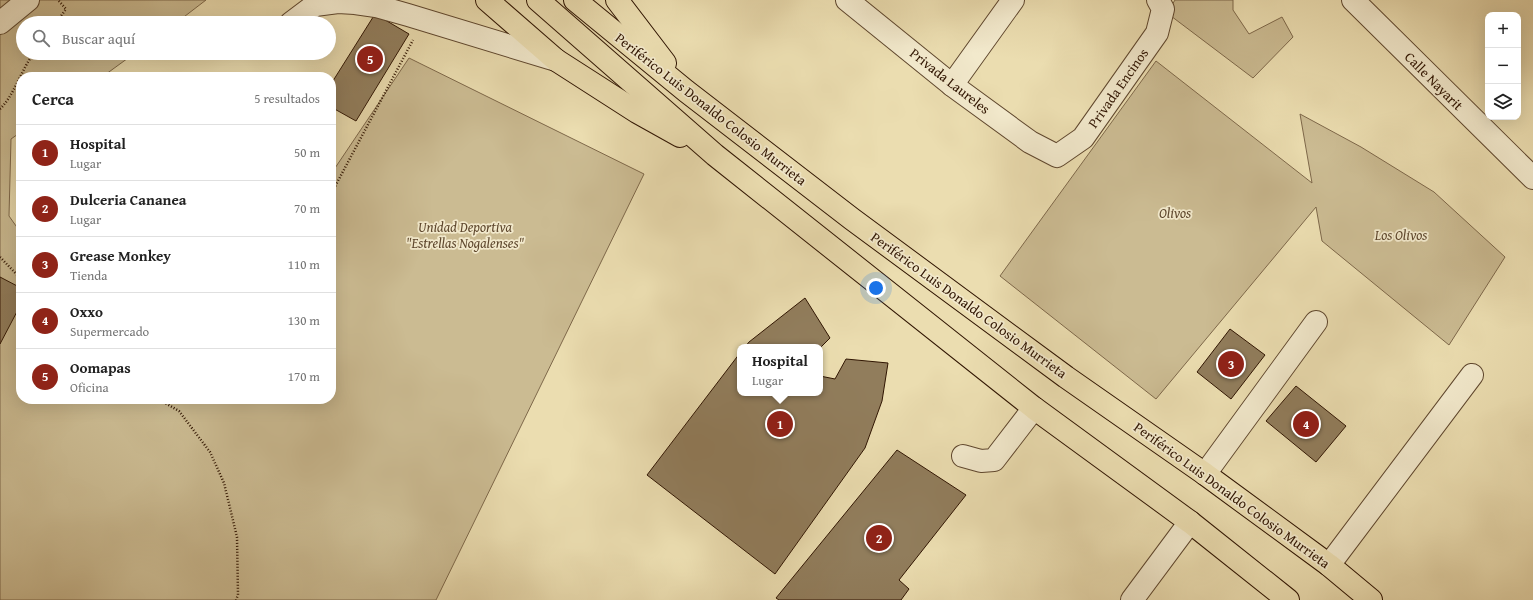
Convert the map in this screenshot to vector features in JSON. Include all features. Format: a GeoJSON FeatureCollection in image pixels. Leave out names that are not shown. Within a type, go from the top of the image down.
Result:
{"type":"FeatureCollection","features":[{"type":"Feature","properties":{"kind":"main road"},"geometry":{"type":"LineString","coordinates":[[487,0],[556,60],[637,112],[715,155]]}},
{"type":"Feature","properties":{"kind":"main road","name":"Periférico Luis Donaldo Colosio Murrieta"},"geometry":{"type":"LineString","coordinates":[[538,0],[715,155],[1034,408],[1190,522],[1288,600]]}},
{"type":"Feature","properties":{"kind":"main road","name":"Periférico Luis Donaldo Colosio Murrieta"},"geometry":{"type":"LineString","coordinates":[[575,0],[686,91],[852,219],[1047,363],[1205,474],[1329,565],[1371,600]]}},
{"type":"Feature","properties":{"kind":"main road"},"geometry":{"type":"LineString","coordinates":[[617,0],[686,91]]}},
{"type":"Feature","properties":{"kind":"street"},"geometry":{"type":"LineString","coordinates":[[0,23],[28,0]]}},
{"type":"Feature","properties":{"kind":"street","name":"Privada Laureles"},"geometry":{"type":"LineString","coordinates":[[847,0],[952,84],[1030,142],[1057,156]]}},
{"type":"Feature","properties":{"kind":"street"},"geometry":{"type":"LineString","coordinates":[[952,84],[1013,0]]}},
{"type":"Feature","properties":{"kind":"street","name":"Calle Nayarit"},"geometry":{"type":"LineString","coordinates":[[1353,0],[1533,178]]}},
{"type":"Feature","properties":{"kind":"street"},"geometry":{"type":"LineString","coordinates":[[300,16],[315,5],[338,2],[376,6],[556,60]]}},
{"type":"Feature","properties":{"kind":"street","name":"Privada Encinos"},"geometry":{"type":"LineString","coordinates":[[1057,156],[1082,138],[1157,33],[1160,4]]}},
{"type":"Feature","properties":{"kind":"street"},"geometry":{"type":"LineString","coordinates":[[1205,474],[1316,322]]}},
{"type":"Feature","properties":{"kind":"street"},"geometry":{"type":"LineString","coordinates":[[1329,565],[1472,376]]}},
{"type":"Feature","properties":{"kind":"street"},"geometry":{"type":"LineString","coordinates":[[963,456],[981,461],[994,460],[1034,408]]}},
{"type":"Feature","properties":{"kind":"street"},"geometry":{"type":"LineString","coordinates":[[1132,600],[1190,522]]}},
{"type":"Feature","properties":{"kind":"path"},"geometry":{"type":"LineString","coordinates":[[58,0],[66,9],[61,16]]}},
{"type":"Feature","properties":{"kind":"path"},"geometry":{"type":"LineString","coordinates":[[336,185],[424,20]]}},
{"type":"Feature","properties":{"kind":"path"},"geometry":{"type":"LineString","coordinates":[[22,72],[29,60]]}},
{"type":"Feature","properties":{"kind":"path"},"geometry":{"type":"LineString","coordinates":[[0,109],[6,103],[16,84]]}},
{"type":"Feature","properties":{"kind":"path"},"geometry":{"type":"LineString","coordinates":[[0,257],[16,274]]}},
{"type":"Feature","properties":{"kind":"path"},"geometry":{"type":"LineString","coordinates":[[166,404],[178,411],[210,452],[224,484],[237,537],[238,595],[236,600]]}},
{"type":"Feature","properties":{"kind":"green space","name":"Unidad Deportiva \"Estrellas Nogalenses\""},"geometry":{"type":"Polygon","coordinates":[[[0,0],[206,0],[185,16],[16,16],[16,60],[125,60],[109,72],[16,72],[16,136],[11,139],[9,216],[16,226],[16,404],[336,404],[336,167],[409,58],[644,174],[436,600],[0,600],[0,0]]]}},
{"type":"Feature","properties":{"kind":"green space"},"geometry":{"type":"Polygon","coordinates":[[[1175,0],[1233,0],[1233,10],[1249,34],[1282,17],[1293,37],[1253,78],[1167,13],[1175,0]]]}},
{"type":"Feature","properties":{"kind":"green space","name":"Olivos"},"geometry":{"type":"Polygon","coordinates":[[[1156,61],[1312,183],[1300,114],[1361,147],[1434,192],[1505,257],[1449,345],[1322,241],[1316,207],[1156,399],[1000,276],[1156,61]]]}},
{"type":"Feature","properties":{"kind":"building"},"geometry":{"type":"Polygon","coordinates":[[[375,14],[409,34],[356,121],[336,110],[336,76],[375,14]]]}},
{"type":"Feature","properties":{"kind":"building"},"geometry":{"type":"Polygon","coordinates":[[[0,277],[16,285],[16,314],[0,344],[0,277]]]}},
{"type":"Feature","properties":{"kind":"building"},"geometry":{"type":"Polygon","coordinates":[[[805,298],[830,338],[823,345],[747,344],[805,298]]]}},
{"type":"Feature","properties":{"kind":"building"},"geometry":{"type":"Polygon","coordinates":[[[1230,329],[1265,355],[1231,399],[1197,372],[1230,329]]]}},
{"type":"Feature","properties":{"kind":"building"},"geometry":{"type":"Polygon","coordinates":[[[737,357],[737,396],[823,396],[823,377],[835,379],[846,359],[888,363],[882,401],[865,448],[775,574],[647,475],[737,357]]]}},
{"type":"Feature","properties":{"kind":"building"},"geometry":{"type":"Polygon","coordinates":[[[1296,386],[1346,426],[1316,462],[1266,421],[1296,386]]]}},
{"type":"Feature","properties":{"kind":"building"},"geometry":{"type":"Polygon","coordinates":[[[897,450],[966,495],[899,580],[909,589],[901,600],[779,600],[776,598],[897,450]]]}},
{"type":"Feature","properties":{"kind":"place","name":"Oomapas"},"geometry":{"type":"Point","coordinates":[370,59]}},
{"type":"Feature","properties":{"kind":"place","name":"Grease Monkey"},"geometry":{"type":"Point","coordinates":[1231,364]}},
{"type":"Feature","properties":{"kind":"place","name":"Hospital"},"geometry":{"type":"Point","coordinates":[780,424]}},
{"type":"Feature","properties":{"kind":"place","name":"Oxxo"},"geometry":{"type":"Point","coordinates":[1306,424]}},
{"type":"Feature","properties":{"kind":"place","name":"Dulceria Cananea"},"geometry":{"type":"Point","coordinates":[879,538]}},
{"type":"Feature","properties":{"kind":"park label","name":"Los Olivos"},"geometry":{"type":"Point","coordinates":[1401,235]}}]}
